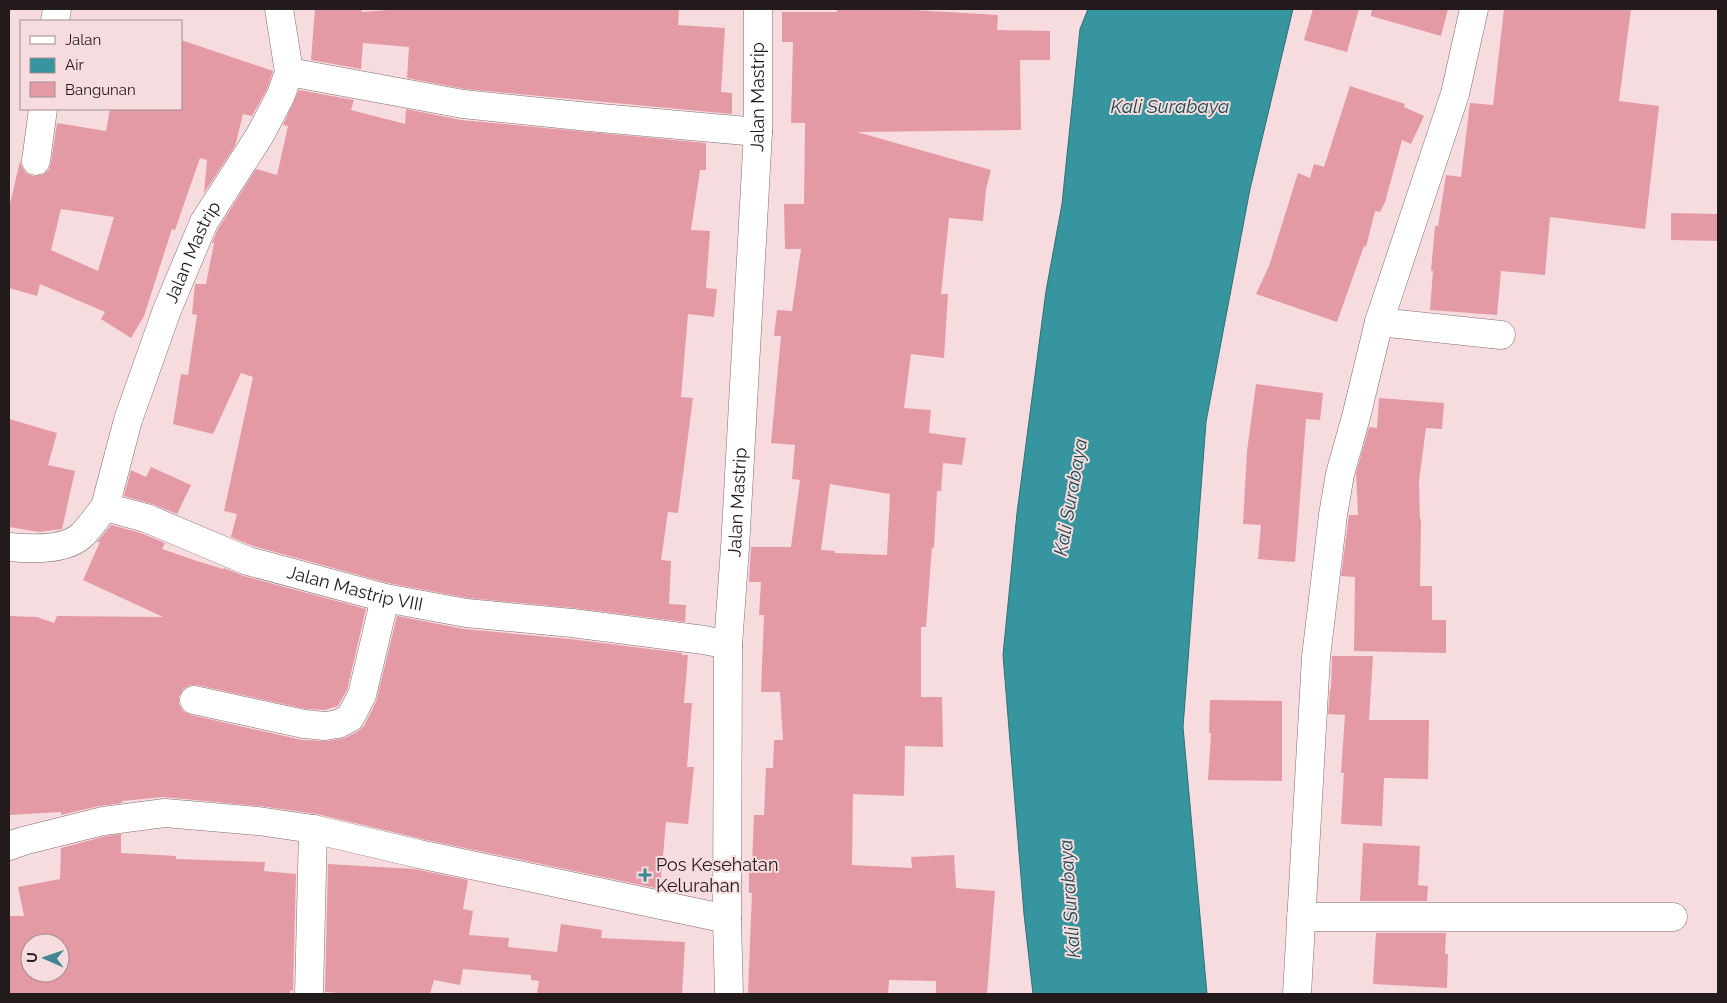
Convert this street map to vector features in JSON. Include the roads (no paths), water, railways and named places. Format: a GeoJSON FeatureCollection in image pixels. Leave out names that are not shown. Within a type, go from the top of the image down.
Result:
{"type":"FeatureCollection","features":[{"type":"Feature","properties":{"kind":"street","name":"Jalan Mastrip"},"geometry":{"type":"LineString","coordinates":[[105,506],[128,420],[167,310],[200,231],[260,135],[281,95],[289,72],[280,9]]}},
{"type":"Feature","properties":{"kind":"street","name":"Jalan Mastrip"},"geometry":{"type":"LineString","coordinates":[[729,994],[727,918],[728,645],[758,132],[758,9]]}},
{"type":"Feature","properties":{"kind":"street"},"geometry":{"type":"LineString","coordinates":[[1296,994],[1316,657],[1332,515],[1340,474],[1379,322],[1455,94],[1474,9]]}},
{"type":"Feature","properties":{"kind":"street"},"geometry":{"type":"LineString","coordinates":[[289,72],[463,104],[758,132]]}},
{"type":"Feature","properties":{"kind":"street"},"geometry":{"type":"LineString","coordinates":[[36,161],[43,110]]}},
{"type":"Feature","properties":{"kind":"street"},"geometry":{"type":"LineString","coordinates":[[1379,322],[1501,335]]}},
{"type":"Feature","properties":{"kind":"street"},"geometry":{"type":"LineString","coordinates":[[9,547],[33,549],[60,546],[82,536],[105,506]]}},
{"type":"Feature","properties":{"kind":"street","name":"Jalan Mastrip VIII"},"geometry":{"type":"LineString","coordinates":[[105,506],[146,518],[248,561],[385,598],[466,613],[572,623],[704,640],[728,645]]}},
{"type":"Feature","properties":{"kind":"street"},"geometry":{"type":"LineString","coordinates":[[194,700],[304,724],[326,726],[338,724],[350,718],[362,695],[385,598]]}},
{"type":"Feature","properties":{"kind":"street"},"geometry":{"type":"LineString","coordinates":[[9,846],[103,821],[165,813],[258,821],[313,828],[429,856],[727,918]]}},
{"type":"Feature","properties":{"kind":"street"},"geometry":{"type":"LineString","coordinates":[[309,994],[313,828]]}},
{"type":"Feature","properties":{"kind":"street"},"geometry":{"type":"LineString","coordinates":[[1301,917],[1673,917]]}},
{"type":"Feature","properties":{"kind":"water","name":"Kali Surabaya"},"geometry":{"type":"Polygon","coordinates":[[[1088,9],[1293,9],[1250,189],[1206,422],[1183,727],[1207,994],[1033,994],[1024,914],[1003,655],[1017,513],[1046,291],[1062,204],[1080,29],[1088,9]]]}},
{"type":"Feature","properties":{"kind":"place","name":"Pos Kesehatan Kelurahan"},"geometry":{"type":"Point","coordinates":[645,875]}}]}
